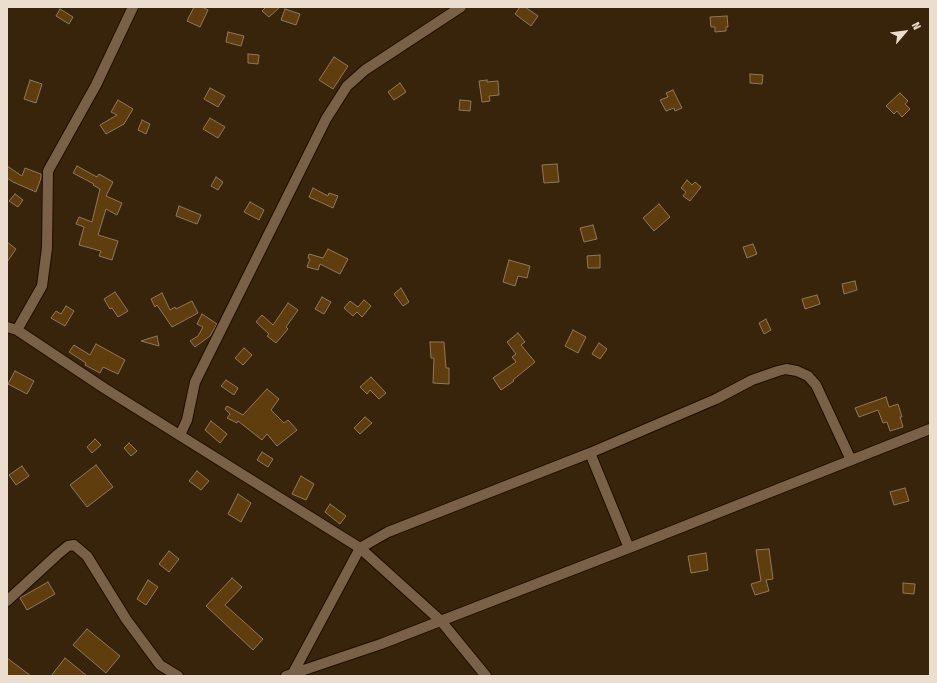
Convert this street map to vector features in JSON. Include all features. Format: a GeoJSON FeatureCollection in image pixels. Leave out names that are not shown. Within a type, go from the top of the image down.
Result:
{"type":"FeatureCollection","features":[{"type":"Feature","properties":{"kind":"street"},"geometry":{"type":"LineString","coordinates":[[133,7],[96,86],[48,171],[47,248],[42,286],[12,329],[360,548],[441,621],[486,676]]}},
{"type":"Feature","properties":{"kind":"street"},"geometry":{"type":"LineString","coordinates":[[180,434],[187,420],[195,382],[326,119],[347,86],[365,70],[461,7]]}},
{"type":"Feature","properties":{"kind":"street"},"geometry":{"type":"LineString","coordinates":[[289,674],[360,548],[388,532],[590,453],[716,400],[752,380],[786,369],[798,371],[808,376],[816,385],[852,460]]}},
{"type":"Feature","properties":{"kind":"street"},"geometry":{"type":"LineString","coordinates":[[289,674],[381,644],[930,429]]}},
{"type":"Feature","properties":{"kind":"street"},"geometry":{"type":"LineString","coordinates":[[590,453],[629,548]]}},
{"type":"Feature","properties":{"kind":"street"},"geometry":{"type":"LineString","coordinates":[[7,601],[57,555],[68,546],[74,545],[87,556],[126,619],[160,665],[178,676]]}},
{"type":"Feature","properties":{"kind":"building"},"geometry":{"type":"Polygon","coordinates":[[[194,7],[202,7],[208,10],[200,27],[187,21],[194,7]]]}},
{"type":"Feature","properties":{"kind":"building"},"geometry":{"type":"Polygon","coordinates":[[[266,7],[280,7],[269,17],[262,11],[266,7]]]}},
{"type":"Feature","properties":{"kind":"building"},"geometry":{"type":"Polygon","coordinates":[[[520,7],[525,7],[538,16],[531,26],[515,14],[520,7]]]}},
{"type":"Feature","properties":{"kind":"building"},"geometry":{"type":"Polygon","coordinates":[[[60,9],[73,17],[69,24],[56,16],[60,9]]]}},
{"type":"Feature","properties":{"kind":"building"},"geometry":{"type":"Polygon","coordinates":[[[285,9],[300,14],[296,25],[281,20],[285,9]]]}},
{"type":"Feature","properties":{"kind":"building"},"geometry":{"type":"Polygon","coordinates":[[[727,16],[728,27],[726,27],[726,31],[715,32],[715,27],[711,27],[710,17],[727,16]]]}},
{"type":"Feature","properties":{"kind":"building"},"geometry":{"type":"Polygon","coordinates":[[[228,32],[244,36],[241,46],[226,42],[228,32]]]}},
{"type":"Feature","properties":{"kind":"building"},"geometry":{"type":"Polygon","coordinates":[[[248,54],[259,55],[258,64],[248,63],[248,54]]]}},
{"type":"Feature","properties":{"kind":"building"},"geometry":{"type":"Polygon","coordinates":[[[334,57],[348,66],[333,89],[319,80],[334,57]]]}},
{"type":"Feature","properties":{"kind":"building"},"geometry":{"type":"Polygon","coordinates":[[[750,74],[763,75],[762,84],[750,83],[750,74]]]}},
{"type":"Feature","properties":{"kind":"building"},"geometry":{"type":"Polygon","coordinates":[[[30,80],[42,84],[36,103],[24,99],[30,80]]]}},
{"type":"Feature","properties":{"kind":"building"},"geometry":{"type":"Polygon","coordinates":[[[487,80],[487,82],[498,81],[499,95],[489,96],[490,101],[482,102],[479,81],[487,80]]]}},
{"type":"Feature","properties":{"kind":"building"},"geometry":{"type":"Polygon","coordinates":[[[400,83],[406,92],[394,100],[388,92],[400,83]]]}},
{"type":"Feature","properties":{"kind":"building"},"geometry":{"type":"Polygon","coordinates":[[[210,88],[225,96],[218,107],[204,99],[210,88]]]}},
{"type":"Feature","properties":{"kind":"building"},"geometry":{"type":"Polygon","coordinates":[[[673,90],[682,108],[675,111],[674,108],[666,111],[660,100],[668,97],[666,93],[673,90]]]}},
{"type":"Feature","properties":{"kind":"building"},"geometry":{"type":"Polygon","coordinates":[[[900,93],[908,101],[905,104],[910,109],[902,117],[897,111],[894,114],[886,106],[900,93]]]}},
{"type":"Feature","properties":{"kind":"building"},"geometry":{"type":"Polygon","coordinates":[[[118,100],[133,109],[124,124],[106,134],[100,125],[117,115],[111,112],[118,100]]]}},
{"type":"Feature","properties":{"kind":"building"},"geometry":{"type":"Polygon","coordinates":[[[460,100],[471,101],[470,111],[459,110],[460,100]]]}},
{"type":"Feature","properties":{"kind":"building"},"geometry":{"type":"Polygon","coordinates":[[[210,118],[225,127],[218,138],[203,129],[210,118]]]}},
{"type":"Feature","properties":{"kind":"building"},"geometry":{"type":"Polygon","coordinates":[[[142,120],[150,124],[146,134],[138,130],[142,120]]]}},
{"type":"Feature","properties":{"kind":"building"},"geometry":{"type":"Polygon","coordinates":[[[557,164],[559,182],[544,183],[542,165],[557,164]]]}},
{"type":"Feature","properties":{"kind":"building"},"geometry":{"type":"Polygon","coordinates":[[[7,166],[22,176],[25,168],[41,174],[36,192],[7,178],[7,166]]]}},
{"type":"Feature","properties":{"kind":"building"},"geometry":{"type":"Polygon","coordinates":[[[77,166],[97,177],[99,174],[113,182],[106,196],[122,203],[117,215],[106,209],[98,235],[118,241],[112,260],[99,256],[101,251],[79,245],[84,227],[76,224],[79,217],[92,222],[100,189],[93,185],[94,184],[73,173],[77,166]]]}},
{"type":"Feature","properties":{"kind":"building"},"geometry":{"type":"Polygon","coordinates":[[[216,177],[223,182],[218,190],[211,186],[216,177]]]}},
{"type":"Feature","properties":{"kind":"building"},"geometry":{"type":"Polygon","coordinates":[[[687,180],[692,185],[695,182],[701,187],[690,201],[683,196],[686,192],[681,188],[687,180]]]}},
{"type":"Feature","properties":{"kind":"building"},"geometry":{"type":"Polygon","coordinates":[[[313,188],[328,196],[329,193],[338,196],[333,208],[309,197],[313,188]]]}},
{"type":"Feature","properties":{"kind":"building"},"geometry":{"type":"Polygon","coordinates":[[[15,194],[23,200],[18,207],[9,201],[15,194]]]}},
{"type":"Feature","properties":{"kind":"building"},"geometry":{"type":"Polygon","coordinates":[[[250,202],[264,210],[259,220],[244,212],[250,202]]]}},
{"type":"Feature","properties":{"kind":"building"},"geometry":{"type":"Polygon","coordinates":[[[659,204],[670,217],[654,231],[643,218],[659,204]]]}},
{"type":"Feature","properties":{"kind":"building"},"geometry":{"type":"Polygon","coordinates":[[[179,206],[201,215],[197,224],[176,216],[179,206]]]}},
{"type":"Feature","properties":{"kind":"building"},"geometry":{"type":"Polygon","coordinates":[[[593,225],[597,239],[584,242],[580,228],[593,225]]]}},
{"type":"Feature","properties":{"kind":"building"},"geometry":{"type":"Polygon","coordinates":[[[7,242],[16,249],[7,262],[7,242]]]}},
{"type":"Feature","properties":{"kind":"building"},"geometry":{"type":"Polygon","coordinates":[[[753,244],[757,254],[747,258],[743,247],[753,244]]]}},
{"type":"Feature","properties":{"kind":"building"},"geometry":{"type":"Polygon","coordinates":[[[328,249],[348,259],[340,274],[320,264],[318,270],[307,267],[310,259],[308,258],[309,254],[323,258],[328,249]]]}},
{"type":"Feature","properties":{"kind":"building"},"geometry":{"type":"Polygon","coordinates":[[[600,255],[600,268],[588,268],[587,256],[600,255]]]}},
{"type":"Feature","properties":{"kind":"building"},"geometry":{"type":"Polygon","coordinates":[[[509,260],[530,266],[527,278],[518,276],[515,286],[503,282],[509,260]]]}},
{"type":"Feature","properties":{"kind":"building"},"geometry":{"type":"Polygon","coordinates":[[[855,281],[857,290],[844,294],[842,284],[855,281]]]}},
{"type":"Feature","properties":{"kind":"building"},"geometry":{"type":"Polygon","coordinates":[[[401,288],[409,302],[403,306],[394,294],[401,288]]]}},
{"type":"Feature","properties":{"kind":"building"},"geometry":{"type":"Polygon","coordinates":[[[115,292],[128,311],[118,317],[112,308],[110,309],[104,299],[115,292]]]}},
{"type":"Feature","properties":{"kind":"building"},"geometry":{"type":"Polygon","coordinates":[[[162,293],[170,310],[175,307],[176,309],[192,301],[198,313],[172,327],[157,305],[155,307],[151,299],[162,293]]]}},
{"type":"Feature","properties":{"kind":"building"},"geometry":{"type":"Polygon","coordinates":[[[817,295],[820,304],[805,309],[802,299],[817,295]]]}},
{"type":"Feature","properties":{"kind":"building"},"geometry":{"type":"Polygon","coordinates":[[[322,297],[331,302],[324,314],[315,309],[322,297]]]}},
{"type":"Feature","properties":{"kind":"building"},"geometry":{"type":"Polygon","coordinates":[[[364,300],[371,306],[362,317],[357,312],[353,316],[344,308],[350,301],[358,307],[364,300]]]}},
{"type":"Feature","properties":{"kind":"building"},"geometry":{"type":"Polygon","coordinates":[[[288,303],[298,310],[286,327],[288,329],[276,343],[267,336],[269,334],[256,322],[262,315],[273,325],[288,303]]]}},
{"type":"Feature","properties":{"kind":"building"},"geometry":{"type":"Polygon","coordinates":[[[66,306],[74,311],[65,326],[51,318],[56,311],[61,314],[66,306]]]}},
{"type":"Feature","properties":{"kind":"building"},"geometry":{"type":"Polygon","coordinates":[[[202,314],[217,324],[210,336],[195,347],[190,341],[198,336],[203,327],[197,324],[202,314]]]}},
{"type":"Feature","properties":{"kind":"building"},"geometry":{"type":"Polygon","coordinates":[[[766,319],[771,330],[764,334],[759,323],[766,319]]]}},
{"type":"Feature","properties":{"kind":"building"},"geometry":{"type":"Polygon","coordinates":[[[573,330],[586,337],[578,353],[565,346],[573,330]]]}},
{"type":"Feature","properties":{"kind":"building"},"geometry":{"type":"Polygon","coordinates":[[[518,333],[525,342],[521,345],[535,362],[513,380],[514,381],[501,390],[493,378],[516,362],[512,357],[516,354],[507,342],[518,333]]]}},
{"type":"Feature","properties":{"kind":"building"},"geometry":{"type":"Polygon","coordinates":[[[157,336],[159,346],[141,341],[157,336]]]}},
{"type":"Feature","properties":{"kind":"building"},"geometry":{"type":"Polygon","coordinates":[[[430,342],[444,342],[446,368],[449,368],[449,384],[433,383],[434,358],[431,358],[430,342]]]}},
{"type":"Feature","properties":{"kind":"building"},"geometry":{"type":"Polygon","coordinates":[[[599,343],[607,349],[600,359],[592,354],[599,343]]]}},
{"type":"Feature","properties":{"kind":"building"},"geometry":{"type":"Polygon","coordinates":[[[96,344],[125,360],[118,374],[103,367],[100,373],[85,365],[86,363],[69,352],[74,345],[90,355],[96,344]]]}},
{"type":"Feature","properties":{"kind":"building"},"geometry":{"type":"Polygon","coordinates":[[[244,348],[252,355],[243,365],[235,358],[244,348]]]}},
{"type":"Feature","properties":{"kind":"building"},"geometry":{"type":"Polygon","coordinates":[[[15,371],[34,381],[27,394],[8,384],[15,371]]]}},
{"type":"Feature","properties":{"kind":"building"},"geometry":{"type":"Polygon","coordinates":[[[371,377],[386,393],[379,399],[370,390],[367,394],[360,387],[371,377]]]}},
{"type":"Feature","properties":{"kind":"building"},"geometry":{"type":"Polygon","coordinates":[[[226,380],[238,388],[234,395],[221,386],[226,380]]]}},
{"type":"Feature","properties":{"kind":"building"},"geometry":{"type":"Polygon","coordinates":[[[267,389],[279,399],[271,410],[284,423],[288,420],[297,430],[277,446],[267,434],[262,440],[238,421],[237,423],[227,418],[230,414],[225,409],[227,406],[243,415],[267,389]]]}},
{"type":"Feature","properties":{"kind":"building"},"geometry":{"type":"Polygon","coordinates":[[[886,397],[889,407],[898,404],[903,427],[890,431],[887,422],[883,423],[878,410],[859,417],[855,408],[886,397]]]}},
{"type":"Feature","properties":{"kind":"building"},"geometry":{"type":"Polygon","coordinates":[[[365,417],[372,423],[360,434],[354,428],[365,417]]]}},
{"type":"Feature","properties":{"kind":"building"},"geometry":{"type":"Polygon","coordinates":[[[211,421],[227,434],[220,443],[205,430],[211,421]]]}},
{"type":"Feature","properties":{"kind":"building"},"geometry":{"type":"Polygon","coordinates":[[[95,439],[101,445],[92,453],[87,447],[95,439]]]}},
{"type":"Feature","properties":{"kind":"building"},"geometry":{"type":"Polygon","coordinates":[[[129,443],[137,451],[131,456],[124,448],[129,443]]]}},
{"type":"Feature","properties":{"kind":"building"},"geometry":{"type":"Polygon","coordinates":[[[262,452],[273,459],[268,467],[257,460],[262,452]]]}},
{"type":"Feature","properties":{"kind":"building"},"geometry":{"type":"Polygon","coordinates":[[[96,465],[113,487],[87,507],[70,485],[96,465]]]}},
{"type":"Feature","properties":{"kind":"building"},"geometry":{"type":"Polygon","coordinates":[[[22,466],[29,476],[16,485],[9,475],[22,466]]]}},
{"type":"Feature","properties":{"kind":"building"},"geometry":{"type":"Polygon","coordinates":[[[197,471],[209,481],[201,490],[189,481],[197,471]]]}},
{"type":"Feature","properties":{"kind":"building"},"geometry":{"type":"Polygon","coordinates":[[[301,476],[314,484],[306,500],[292,494],[301,476]]]}},
{"type":"Feature","properties":{"kind":"building"},"geometry":{"type":"Polygon","coordinates":[[[905,488],[909,501],[894,505],[890,492],[905,488]]]}},
{"type":"Feature","properties":{"kind":"building"},"geometry":{"type":"Polygon","coordinates":[[[238,494],[251,503],[241,522],[228,514],[238,494]]]}},
{"type":"Feature","properties":{"kind":"building"},"geometry":{"type":"Polygon","coordinates":[[[330,504],[346,516],[340,524],[325,512],[330,504]]]}},
{"type":"Feature","properties":{"kind":"building"},"geometry":{"type":"Polygon","coordinates":[[[769,549],[773,579],[766,580],[769,591],[755,595],[751,584],[761,581],[756,550],[769,549]]]}},
{"type":"Feature","properties":{"kind":"building"},"geometry":{"type":"Polygon","coordinates":[[[169,551],[179,559],[169,572],[159,564],[169,551]]]}},
{"type":"Feature","properties":{"kind":"building"},"geometry":{"type":"Polygon","coordinates":[[[706,553],[708,570],[691,573],[688,556],[706,553]]]}},
{"type":"Feature","properties":{"kind":"building"},"geometry":{"type":"Polygon","coordinates":[[[232,578],[242,587],[225,605],[263,639],[253,650],[206,606],[232,578]]]}},
{"type":"Feature","properties":{"kind":"building"},"geometry":{"type":"Polygon","coordinates":[[[148,580],[158,587],[146,605],[137,599],[148,580]]]}},
{"type":"Feature","properties":{"kind":"building"},"geometry":{"type":"Polygon","coordinates":[[[48,582],[55,594],[27,610],[20,598],[48,582]]]}},
{"type":"Feature","properties":{"kind":"building"},"geometry":{"type":"Polygon","coordinates":[[[903,583],[915,584],[914,594],[903,593],[903,583]]]}},
{"type":"Feature","properties":{"kind":"building"},"geometry":{"type":"Polygon","coordinates":[[[87,629],[120,656],[106,673],[73,645],[87,629]]]}},
{"type":"Feature","properties":{"kind":"building"},"geometry":{"type":"Polygon","coordinates":[[[7,658],[31,676],[7,676],[7,658]]]}},
{"type":"Feature","properties":{"kind":"building"},"geometry":{"type":"Polygon","coordinates":[[[65,658],[87,676],[51,676],[65,658]]]}}]}
